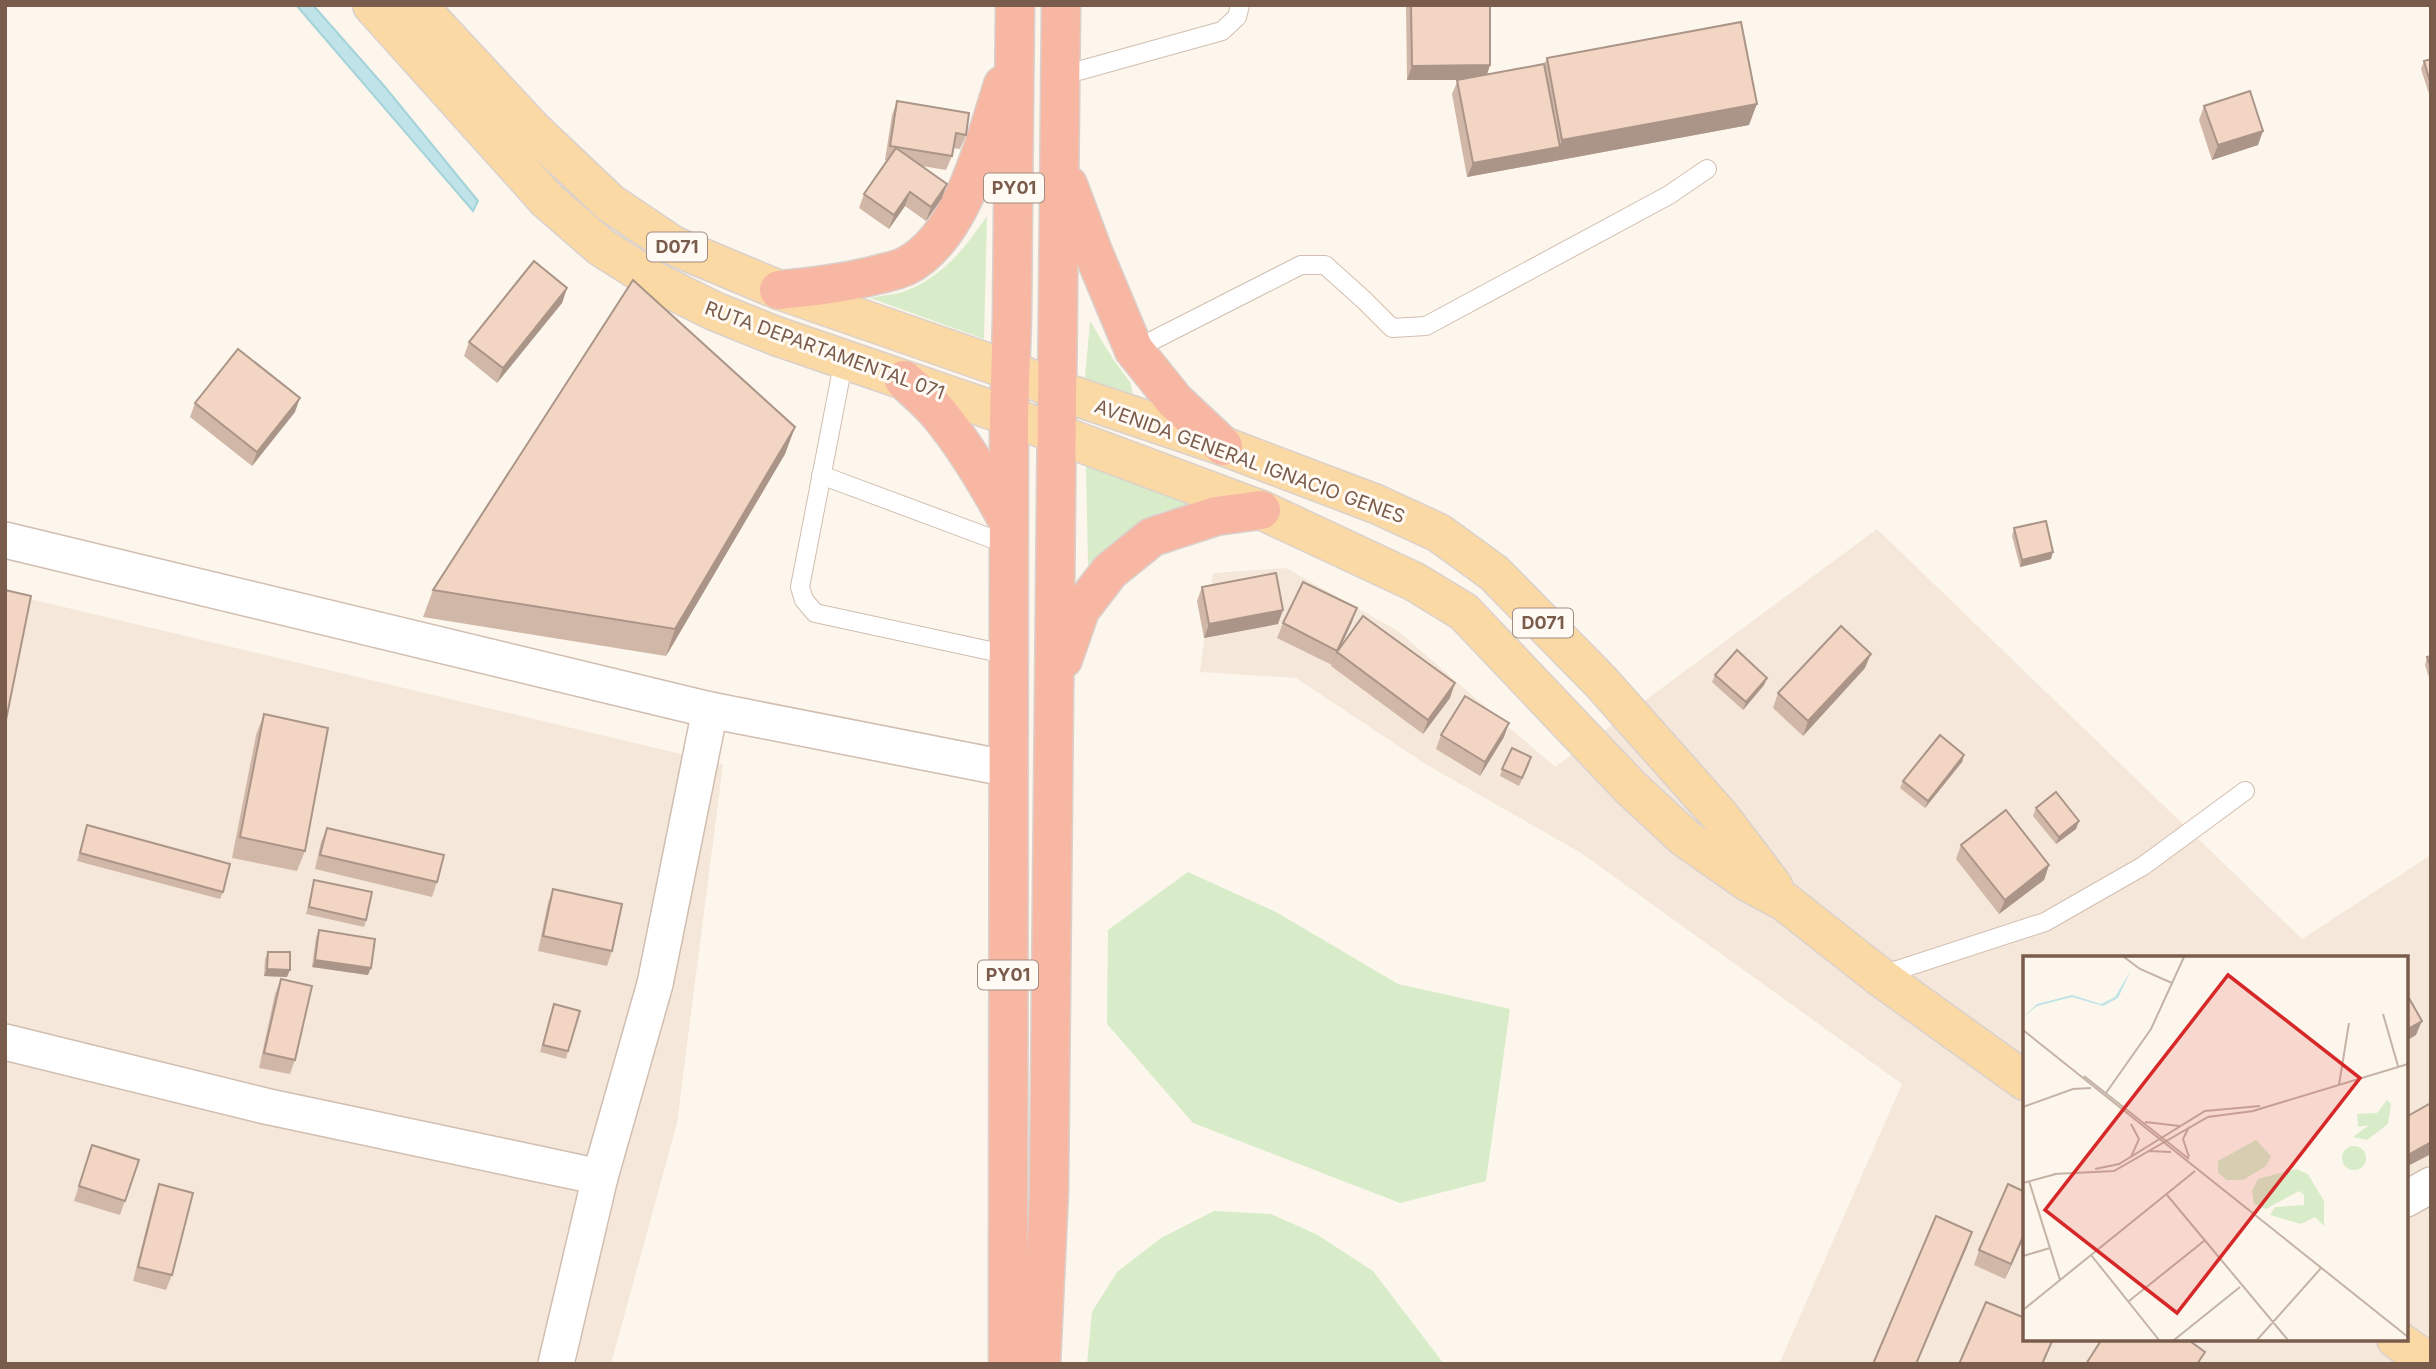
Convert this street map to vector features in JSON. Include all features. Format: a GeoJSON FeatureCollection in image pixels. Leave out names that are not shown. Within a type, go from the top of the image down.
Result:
{"type":"FeatureCollection","features":[{"type":"Feature","properties":{"kind":"highway","name":"PY01"},"geometry":{"type":"LineString","coordinates":[[1008,1364],[1009,416],[1012,371],[1015,5]]}},
{"type":"Feature","properties":{"kind":"highway","name":"PY01"},"geometry":{"type":"LineString","coordinates":[[1041,1364],[1049,1191],[1061,5]]}},
{"type":"Feature","properties":{"kind":"highway"},"geometry":{"type":"LineString","coordinates":[[779,290],[847,283],[905,267],[930,250],[947,227],[972,177],[1015,46]]}},
{"type":"Feature","properties":{"kind":"highway"},"geometry":{"type":"LineString","coordinates":[[1059,160],[1093,252],[1134,349],[1175,401],[1223,446]]}},
{"type":"Feature","properties":{"kind":"highway"},"geometry":{"type":"LineString","coordinates":[[904,380],[938,412],[965,448],[989,485],[1009,534]]}},
{"type":"Feature","properties":{"kind":"highway"},"geometry":{"type":"LineString","coordinates":[[1054,684],[1080,610],[1110,571],[1152,537],[1216,516],[1261,510]]}},
{"type":"Feature","properties":{"kind":"main road","name":"RUTA DEPARTAMENTAL 071"},"geometry":{"type":"LineString","coordinates":[[372,5],[547,200],[601,247],[656,282],[714,311],[1055,434]]}},
{"type":"Feature","properties":{"kind":"main road","name":"D071"},"geometry":{"type":"LineString","coordinates":[[418,5],[533,130],[610,203],[674,246],[779,290],[1012,371],[1057,390]]}},
{"type":"Feature","properties":{"kind":"main road","name":"AVENIDA GENERAL IGNACIO GENES"},"geometry":{"type":"LineString","coordinates":[[1057,390],[1223,446],[1388,509],[1439,533],[1494,573],[1601,682],[1702,796],[1785,902]]}},
{"type":"Feature","properties":{"kind":"main road","name":"AVENIDA GENERAL IGNACIO GENES"},"geometry":{"type":"LineString","coordinates":[[1055,434],[1261,510],[1415,582],[1464,612],[1631,788],[1685,838],[1748,882],[1785,902],[1879,976],[2023,1080]]}},
{"type":"Feature","properties":{"kind":"main road"},"geometry":{"type":"LineString","coordinates":[[2399,1341],[2431,1364]]}},
{"type":"Feature","properties":{"kind":"street"},"geometry":{"type":"LineString","coordinates":[[5,540],[710,710],[1010,769]]}},
{"type":"Feature","properties":{"kind":"street"},"geometry":{"type":"LineString","coordinates":[[556,1364],[600,1177],[655,984],[710,710]]}},
{"type":"Feature","properties":{"kind":"street"},"geometry":{"type":"LineString","coordinates":[[5,1042],[265,1106],[600,1177]]}},
{"type":"Feature","properties":{"kind":"street"},"geometry":{"type":"LineString","coordinates":[[2408,1198],[2431,1185]]}},
{"type":"Feature","properties":{"kind":"lane"},"geometry":{"type":"LineString","coordinates":[[1060,76],[1222,31],[1237,17],[1241,5]]}},
{"type":"Feature","properties":{"kind":"lane"},"geometry":{"type":"LineString","coordinates":[[1134,349],[1301,265],[1325,265],[1392,328],[1426,326],[1669,195],[1707,169]]}},
{"type":"Feature","properties":{"kind":"lane"},"geometry":{"type":"LineString","coordinates":[[844,359],[800,587],[804,600],[815,613],[1009,655]]}},
{"type":"Feature","properties":{"kind":"lane"},"geometry":{"type":"LineString","coordinates":[[821,475],[1009,534]]}},
{"type":"Feature","properties":{"kind":"lane"},"geometry":{"type":"LineString","coordinates":[[1879,976],[2045,922],[2143,866],[2245,791]]}},
{"type":"Feature","properties":{"kind":"shaded area"},"geometry":{"type":"Polygon","coordinates":[[[1877,529],[2302,939],[2431,855],[2431,1364],[1779,1364],[1902,1084],[1581,853],[1427,765],[1296,678],[1200,672],[1213,573],[1286,568],[1398,631],[1555,767],[1877,529]]]}},
{"type":"Feature","properties":{"kind":"shaded area"},"geometry":{"type":"Polygon","coordinates":[[[5,593],[723,764],[677,1123],[611,1364],[5,1364],[5,593]]]}},
{"type":"Feature","properties":{"kind":"green space"},"geometry":{"type":"Polygon","coordinates":[[[987,216],[984,339],[870,298],[904,292],[933,276],[971,239],[987,216]]]}},
{"type":"Feature","properties":{"kind":"green space"},"geometry":{"type":"Polygon","coordinates":[[[1090,321],[1130,382],[1133,394],[1085,378],[1090,321]]]}},
{"type":"Feature","properties":{"kind":"green space"},"geometry":{"type":"Polygon","coordinates":[[[1086,464],[1198,505],[1165,511],[1144,520],[1088,565],[1086,464]]]}},
{"type":"Feature","properties":{"kind":"green space"},"geometry":{"type":"Polygon","coordinates":[[[1188,872],[1276,912],[1398,984],[1510,1009],[1486,1181],[1400,1203],[1193,1123],[1107,1024],[1108,930],[1188,872]]]}},
{"type":"Feature","properties":{"kind":"green space"},"geometry":{"type":"Polygon","coordinates":[[[1214,1211],[1271,1214],[1316,1234],[1373,1271],[1444,1364],[1087,1364],[1092,1312],[1117,1272],[1161,1238],[1214,1211]]]}},
{"type":"Feature","properties":{"kind":"water"},"geometry":{"type":"Polygon","coordinates":[[[296,5],[313,5],[385,87],[478,201],[473,211],[296,5]]]}},
{"type":"Feature","properties":{"kind":"building"},"geometry":{"type":"Polygon","coordinates":[[[1411,5],[1490,5],[1490,65],[1412,66],[1411,5]]]}},
{"type":"Feature","properties":{"kind":"building"},"geometry":{"type":"Polygon","coordinates":[[[1741,22],[1757,104],[1562,140],[1547,58],[1741,22]]]}},
{"type":"Feature","properties":{"kind":"building"},"geometry":{"type":"Polygon","coordinates":[[[2431,59],[2431,85],[2424,61],[2431,59]]]}},
{"type":"Feature","properties":{"kind":"building"},"geometry":{"type":"Polygon","coordinates":[[[1544,64],[1560,147],[1473,163],[1457,80],[1544,64]]]}},
{"type":"Feature","properties":{"kind":"building"},"geometry":{"type":"Polygon","coordinates":[[[2250,91],[2263,131],[2218,145],[2204,106],[2250,91]]]}},
{"type":"Feature","properties":{"kind":"building"},"geometry":{"type":"Polygon","coordinates":[[[897,101],[969,113],[966,135],[956,133],[952,156],[890,146],[897,101]]]}},
{"type":"Feature","properties":{"kind":"building"},"geometry":{"type":"Polygon","coordinates":[[[896,148],[947,184],[931,207],[910,192],[894,215],[864,194],[896,148]]]}},
{"type":"Feature","properties":{"kind":"building"},"geometry":{"type":"Polygon","coordinates":[[[534,261],[567,288],[503,368],[469,342],[534,261]]]}},
{"type":"Feature","properties":{"kind":"building"},"geometry":{"type":"Polygon","coordinates":[[[633,280],[795,427],[675,629],[433,590],[633,280]]]}},
{"type":"Feature","properties":{"kind":"building"},"geometry":{"type":"Polygon","coordinates":[[[238,349],[300,398],[257,452],[195,403],[238,349]]]}},
{"type":"Feature","properties":{"kind":"building"},"geometry":{"type":"Polygon","coordinates":[[[2046,521],[2053,552],[2022,560],[2014,528],[2046,521]]]}},
{"type":"Feature","properties":{"kind":"building"},"geometry":{"type":"Polygon","coordinates":[[[1276,573],[1283,610],[1209,624],[1202,587],[1276,573]]]}},
{"type":"Feature","properties":{"kind":"building"},"geometry":{"type":"Polygon","coordinates":[[[1303,582],[1357,608],[1337,651],[1283,623],[1303,582]]]}},
{"type":"Feature","properties":{"kind":"building"},"geometry":{"type":"Polygon","coordinates":[[[5,590],[31,596],[5,725],[5,590]]]}},
{"type":"Feature","properties":{"kind":"building"},"geometry":{"type":"Polygon","coordinates":[[[1363,616],[1455,683],[1428,720],[1337,652],[1363,616]]]}},
{"type":"Feature","properties":{"kind":"building"},"geometry":{"type":"Polygon","coordinates":[[[1841,626],[1871,654],[1808,721],[1778,693],[1841,626]]]}},
{"type":"Feature","properties":{"kind":"building"},"geometry":{"type":"Polygon","coordinates":[[[1737,650],[1767,678],[1746,702],[1715,675],[1737,650]]]}},
{"type":"Feature","properties":{"kind":"building"},"geometry":{"type":"Polygon","coordinates":[[[1465,696],[1509,723],[1485,762],[1441,735],[1465,696]]]}},
{"type":"Feature","properties":{"kind":"building"},"geometry":{"type":"Polygon","coordinates":[[[264,714],[328,728],[305,851],[240,837],[264,714]]]}},
{"type":"Feature","properties":{"kind":"building"},"geometry":{"type":"Polygon","coordinates":[[[1940,735],[1964,755],[1928,801],[1903,781],[1940,735]]]}},
{"type":"Feature","properties":{"kind":"building"},"geometry":{"type":"Polygon","coordinates":[[[1512,748],[1531,757],[1522,778],[1502,769],[1512,748]]]}},
{"type":"Feature","properties":{"kind":"building"},"geometry":{"type":"Polygon","coordinates":[[[2056,792],[2079,821],[2059,837],[2036,808],[2056,792]]]}},
{"type":"Feature","properties":{"kind":"building"},"geometry":{"type":"Polygon","coordinates":[[[2006,810],[2049,865],[2005,900],[1961,845],[2006,810]]]}},
{"type":"Feature","properties":{"kind":"building"},"geometry":{"type":"Polygon","coordinates":[[[87,825],[230,864],[223,892],[80,853],[87,825]]]}},
{"type":"Feature","properties":{"kind":"building"},"geometry":{"type":"Polygon","coordinates":[[[327,828],[444,855],[437,882],[320,855],[327,828]]]}},
{"type":"Feature","properties":{"kind":"building"},"geometry":{"type":"Polygon","coordinates":[[[314,880],[372,892],[366,920],[309,907],[314,880]]]}},
{"type":"Feature","properties":{"kind":"building"},"geometry":{"type":"Polygon","coordinates":[[[553,889],[622,904],[612,951],[543,936],[553,889]]]}},
{"type":"Feature","properties":{"kind":"building"},"geometry":{"type":"Polygon","coordinates":[[[319,930],[375,939],[371,968],[315,960],[319,930]]]}},
{"type":"Feature","properties":{"kind":"building"},"geometry":{"type":"Polygon","coordinates":[[[268,952],[290,952],[290,970],[267,969],[268,952]]]}},
{"type":"Feature","properties":{"kind":"building"},"geometry":{"type":"Polygon","coordinates":[[[281,979],[312,986],[295,1060],[264,1053],[281,979]]]}},
{"type":"Feature","properties":{"kind":"building"},"geometry":{"type":"Polygon","coordinates":[[[2408,996],[2422,1021],[2408,1029],[2408,996]]]}},
{"type":"Feature","properties":{"kind":"building"},"geometry":{"type":"Polygon","coordinates":[[[554,1004],[580,1011],[568,1051],[543,1045],[554,1004]]]}},
{"type":"Feature","properties":{"kind":"building"},"geometry":{"type":"Polygon","coordinates":[[[2431,1103],[2431,1142],[2408,1155],[2408,1116],[2431,1103]]]}},
{"type":"Feature","properties":{"kind":"building"},"geometry":{"type":"Polygon","coordinates":[[[92,1145],[139,1160],[125,1201],[79,1186],[92,1145]]]}},
{"type":"Feature","properties":{"kind":"building"},"geometry":{"type":"Polygon","coordinates":[[[159,1184],[193,1193],[172,1275],[138,1267],[159,1184]]]}},
{"type":"Feature","properties":{"kind":"building"},"geometry":{"type":"Polygon","coordinates":[[[2008,1184],[2023,1191],[2023,1237],[2011,1264],[1979,1250],[2008,1184]]]}},
{"type":"Feature","properties":{"kind":"building"},"geometry":{"type":"Polygon","coordinates":[[[1936,1216],[1972,1232],[1916,1364],[1873,1364],[1936,1216]]]}},
{"type":"Feature","properties":{"kind":"building"},"geometry":{"type":"Polygon","coordinates":[[[1986,1302],[2023,1317],[2023,1341],[2052,1341],[2042,1364],[1959,1364],[1986,1302]]]}},
{"type":"Feature","properties":{"kind":"building"},"geometry":{"type":"Polygon","coordinates":[[[2101,1341],[2190,1341],[2205,1352],[2197,1364],[2086,1364],[2101,1341]]]}}]}
